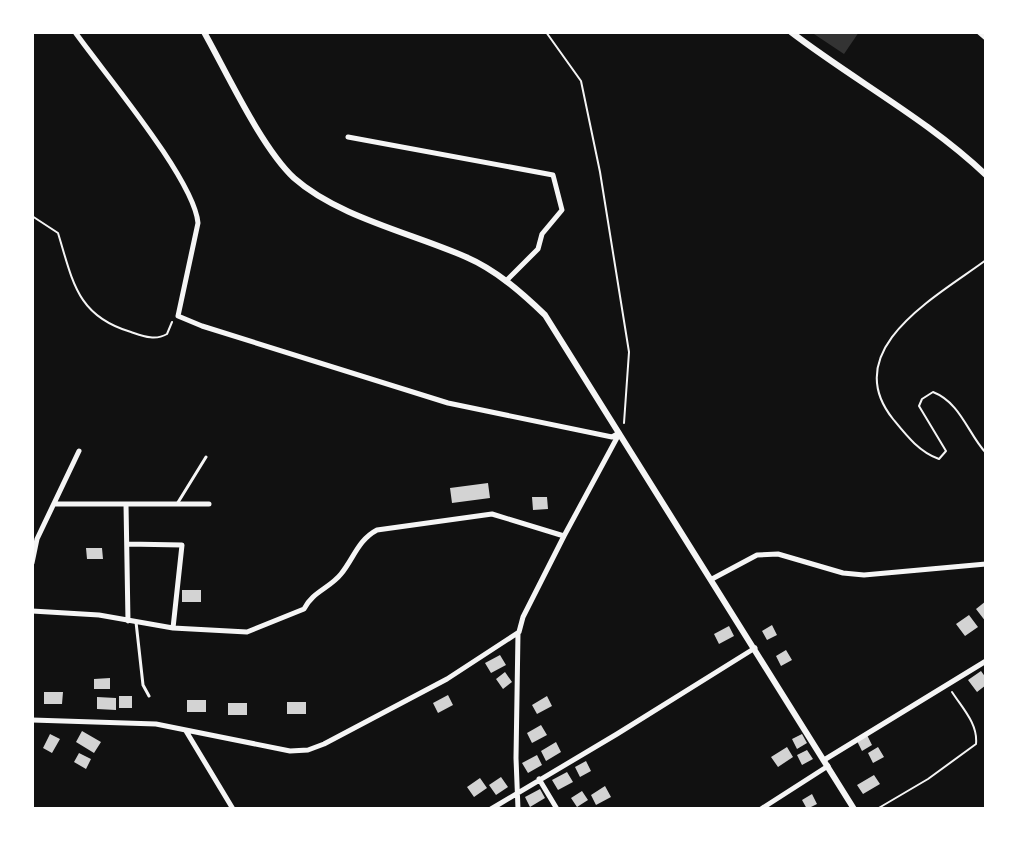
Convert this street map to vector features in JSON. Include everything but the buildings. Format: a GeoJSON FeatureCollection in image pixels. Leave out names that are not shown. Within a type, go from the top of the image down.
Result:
{"type":"FeatureCollection","features":[{"type":"Feature","properties":{"kind":"street"},"geometry":{"type":"LineString","coordinates":[[75,32],[172,165],[197,212],[198,223],[178,316],[448,403],[612,437],[620,432]]}},
{"type":"Feature","properties":{"kind":"street"},"geometry":{"type":"LineString","coordinates":[[204,32],[258,128],[280,163],[295,178],[339,206],[469,258],[506,281],[545,315],[854,809]]}},
{"type":"Feature","properties":{"kind":"street"},"geometry":{"type":"LineString","coordinates":[[791,32],[932,129],[986,175]]}},
{"type":"Feature","properties":{"kind":"street"},"geometry":{"type":"LineString","coordinates":[[979,32],[986,38]]}},
{"type":"Feature","properties":{"kind":"street"},"geometry":{"type":"LineString","coordinates":[[348,137],[553,175],[562,210],[542,234],[538,249],[506,281]]}},
{"type":"Feature","properties":{"kind":"street"},"geometry":{"type":"LineString","coordinates":[[518,809],[519,632],[523,617],[620,432]]}},
{"type":"Feature","properties":{"kind":"street"},"geometry":{"type":"LineString","coordinates":[[32,563],[34,539],[79,451]]}},
{"type":"Feature","properties":{"kind":"street"},"geometry":{"type":"LineString","coordinates":[[54,504],[209,504]]}},
{"type":"Feature","properties":{"kind":"street"},"geometry":{"type":"LineString","coordinates":[[126,504],[128,621]]}},
{"type":"Feature","properties":{"kind":"street"},"geometry":{"type":"LineString","coordinates":[[32,611],[99,615],[173,628],[247,632],[304,609],[308,600],[340,576],[364,537],[377,530],[492,514],[564,536]]}},
{"type":"Feature","properties":{"kind":"street"},"geometry":{"type":"LineString","coordinates":[[127,544],[182,545],[173,628]]}},
{"type":"Feature","properties":{"kind":"street"},"geometry":{"type":"LineString","coordinates":[[712,579],[757,555],[778,554],[843,573],[864,575],[986,564]]}},
{"type":"Feature","properties":{"kind":"street"},"geometry":{"type":"LineString","coordinates":[[32,720],[135,722],[290,751],[308,750],[447,679],[519,632]]}},
{"type":"Feature","properties":{"kind":"street"},"geometry":{"type":"LineString","coordinates":[[491,809],[755,648]]}},
{"type":"Feature","properties":{"kind":"street"},"geometry":{"type":"LineString","coordinates":[[761,809],[826,763],[986,661]]}},
{"type":"Feature","properties":{"kind":"street"},"geometry":{"type":"LineString","coordinates":[[185,730],[233,809]]}},
{"type":"Feature","properties":{"kind":"street"},"geometry":{"type":"LineString","coordinates":[[539,779],[557,809]]}},
{"type":"Feature","properties":{"kind":"lane"},"geometry":{"type":"LineString","coordinates":[[177,504],[206,457]]}},
{"type":"Feature","properties":{"kind":"lane"},"geometry":{"type":"LineString","coordinates":[[136,622],[143,685],[149,696]]}},
{"type":"Feature","properties":{"kind":"path"},"geometry":{"type":"LineString","coordinates":[[546,32],[581,81],[600,172],[629,352],[624,421],[620,432]]}},
{"type":"Feature","properties":{"kind":"path"},"geometry":{"type":"LineString","coordinates":[[32,216],[58,233],[74,287],[95,317],[118,328],[161,338],[167,334],[173,314],[178,316]]}},
{"type":"Feature","properties":{"kind":"path"},"geometry":{"type":"LineString","coordinates":[[986,260],[913,313],[897,329],[881,355],[876,373],[885,409],[918,447],[939,459],[946,451],[919,406],[922,399],[933,392],[960,415],[986,453]]}},
{"type":"Feature","properties":{"kind":"path"},"geometry":{"type":"LineString","coordinates":[[877,809],[928,779],[976,744],[977,733],[972,722],[947,685]]}},
{"type":"Feature","properties":{"kind":"shaded area"},"geometry":{"type":"Polygon","coordinates":[[[811,32],[859,32],[844,54],[811,32]]]}}]}
